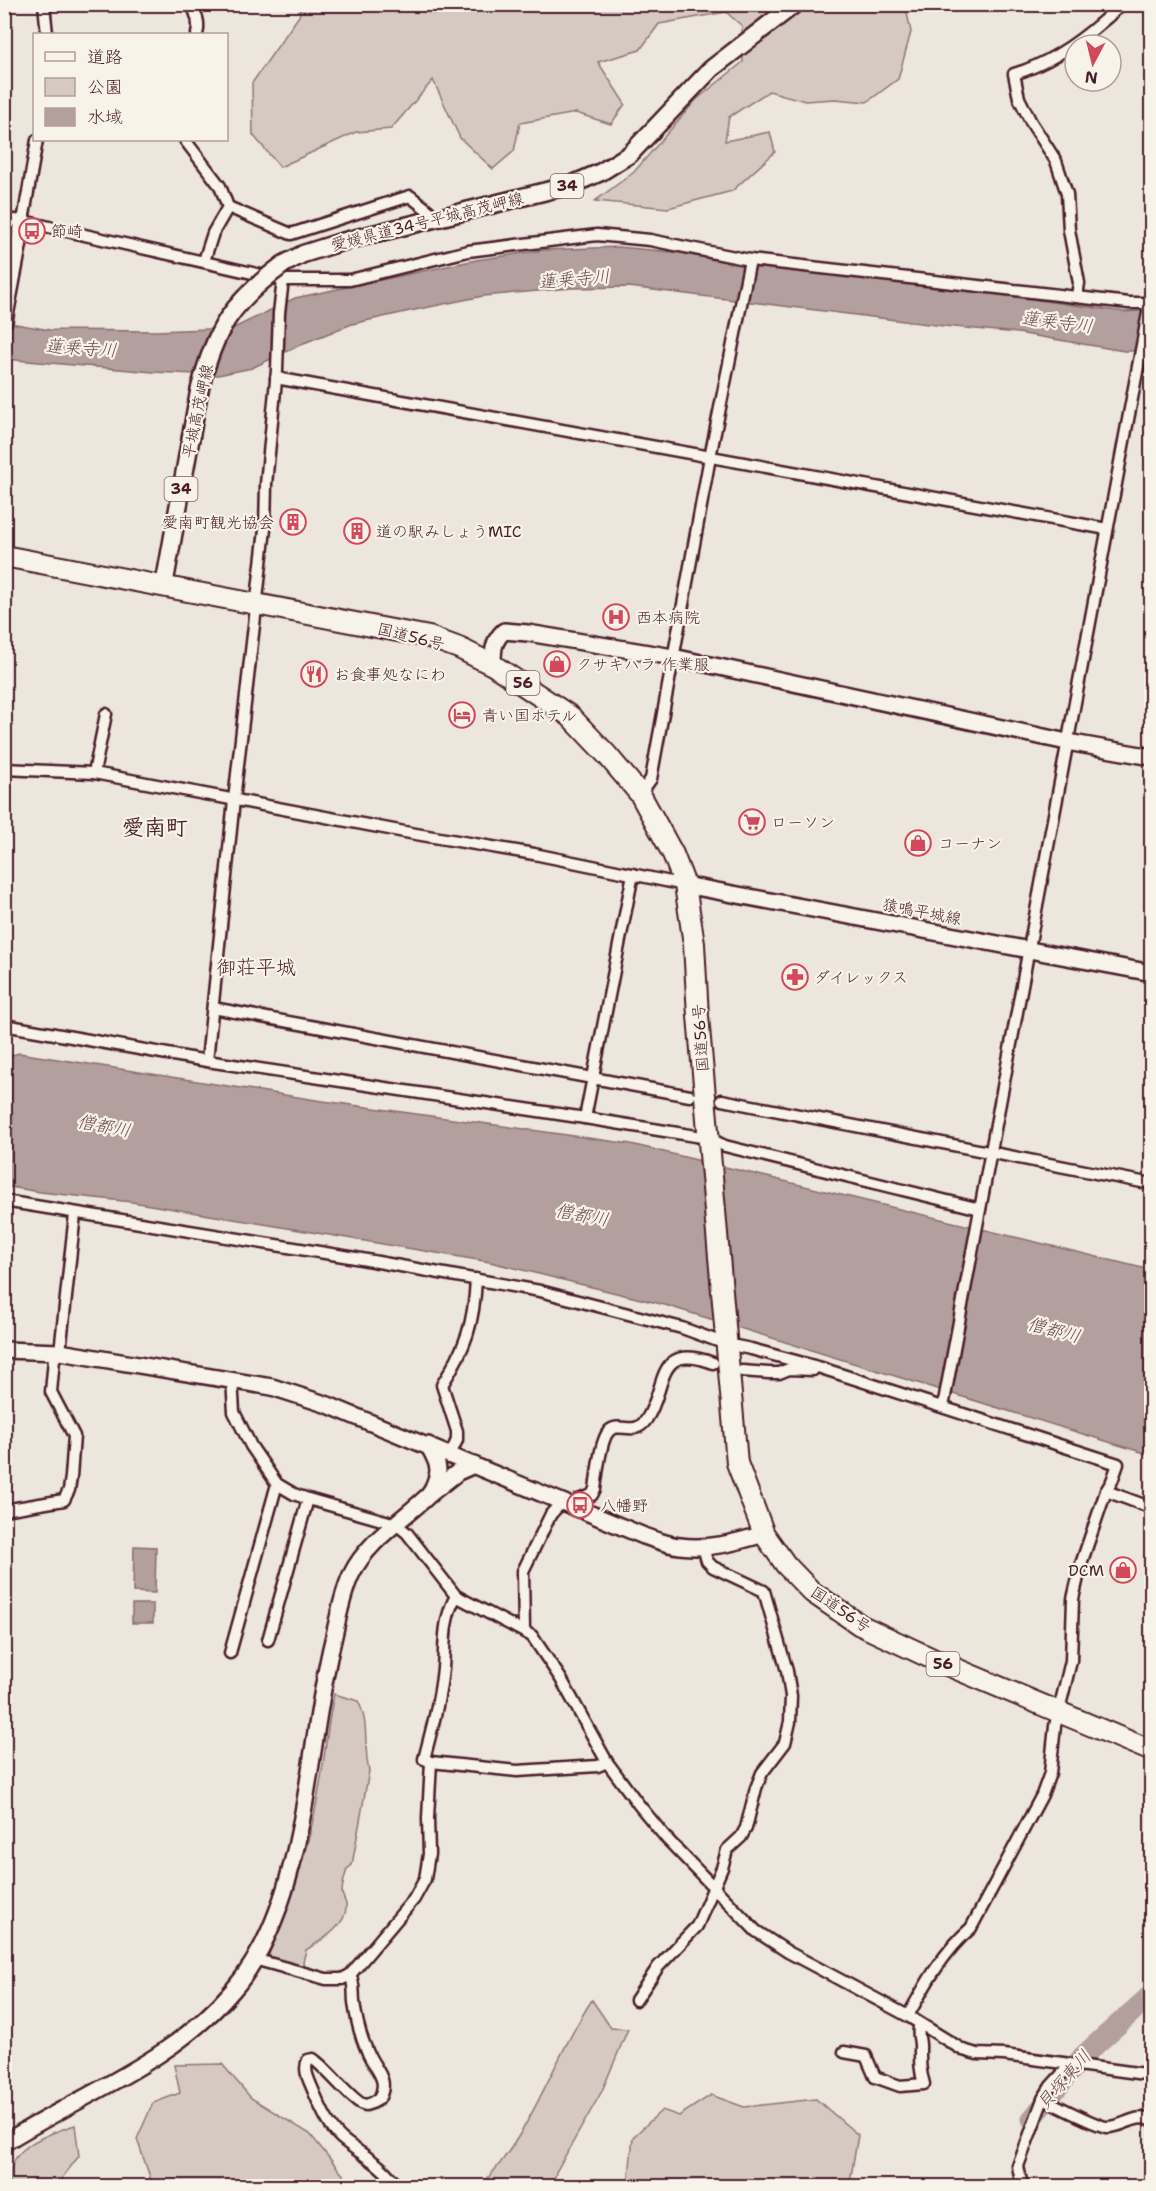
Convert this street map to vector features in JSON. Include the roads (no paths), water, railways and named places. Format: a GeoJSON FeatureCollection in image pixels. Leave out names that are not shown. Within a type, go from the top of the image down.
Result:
{"type":"FeatureCollection","features":[{"type":"Feature","properties":{"kind":"highway","name":"国道56号"},"geometry":{"type":"LineString","coordinates":[[4,556],[429,637],[459,648],[493,665],[570,716],[640,794],[673,854],[685,885],[694,944],[698,1016],[737,1462],[764,1534],[786,1565],[812,1592],[860,1625],[935,1660],[1152,1751]]}},
{"type":"Feature","properties":{"kind":"main road","name":"愛媛県道34号平城高茂岬線"},"geometry":{"type":"LineString","coordinates":[[284,272],[303,254],[341,242],[571,185],[601,171],[630,153],[711,69],[795,4]]}},
{"type":"Feature","properties":{"kind":"main road","name":"平城高茂岬線"},"geometry":{"type":"LineString","coordinates":[[164,586],[199,392],[207,361],[218,334],[234,308],[255,285],[284,272]]}},
{"type":"Feature","properties":{"kind":"street"},"geometry":{"type":"LineString","coordinates":[[44,4],[47,33]]}},
{"type":"Feature","properties":{"kind":"street"},"geometry":{"type":"LineString","coordinates":[[191,4],[199,27],[198,33]]}},
{"type":"Feature","properties":{"kind":"street"},"geometry":{"type":"LineString","coordinates":[[1077,296],[1079,283],[1069,230],[1067,194],[1056,161],[1031,122],[1019,98],[1014,74],[1033,68],[1078,41],[1120,4]]}},
{"type":"Feature","properties":{"kind":"street"},"geometry":{"type":"LineString","coordinates":[[4,321],[37,141]]}},
{"type":"Feature","properties":{"kind":"street"},"geometry":{"type":"LineString","coordinates":[[186,141],[220,186],[228,207],[291,234],[410,196],[429,210]]}},
{"type":"Feature","properties":{"kind":"street"},"geometry":{"type":"LineString","coordinates":[[204,261],[213,233],[228,207]]}},
{"type":"Feature","properties":{"kind":"street"},"geometry":{"type":"LineString","coordinates":[[4,219],[204,261],[350,280],[468,251],[597,235],[651,240],[750,264],[1077,296],[1149,306],[944,1403]]}},
{"type":"Feature","properties":{"kind":"street"},"geometry":{"type":"LineString","coordinates":[[640,794],[651,779],[710,457],[750,264]]}},
{"type":"Feature","properties":{"kind":"street"},"geometry":{"type":"LineString","coordinates":[[207,1061],[234,800],[258,603],[284,272]]}},
{"type":"Feature","properties":{"kind":"street"},"geometry":{"type":"LineString","coordinates":[[277,374],[710,457],[1107,529]]}},
{"type":"Feature","properties":{"kind":"street"},"geometry":{"type":"LineString","coordinates":[[493,665],[496,638],[504,631],[528,633],[673,657],[1067,742],[1152,757]]}},
{"type":"Feature","properties":{"kind":"street"},"geometry":{"type":"LineString","coordinates":[[94,773],[106,714]]}},
{"type":"Feature","properties":{"kind":"street"},"geometry":{"type":"LineString","coordinates":[[4,769],[94,773],[685,885]]}},
{"type":"Feature","properties":{"kind":"street"},"geometry":{"type":"LineString","coordinates":[[585,1118],[633,874]]}},
{"type":"Feature","properties":{"kind":"street","name":"猿鳴平城線"},"geometry":{"type":"LineString","coordinates":[[685,885],[1152,973]]}},
{"type":"Feature","properties":{"kind":"street"},"geometry":{"type":"LineString","coordinates":[[213,1008],[278,1018],[690,1096]]}},
{"type":"Feature","properties":{"kind":"street"},"geometry":{"type":"LineString","coordinates":[[4,1025],[207,1061],[585,1118],[709,1147],[725,1146],[979,1213]]}},
{"type":"Feature","properties":{"kind":"street"},"geometry":{"type":"LineString","coordinates":[[722,1100],[1152,1184]]}},
{"type":"Feature","properties":{"kind":"street"},"geometry":{"type":"LineString","coordinates":[[4,1201],[540,1290],[944,1403],[1118,1464],[1106,1491],[1073,1599],[1071,1661],[1058,1713],[1050,1773],[1042,1795],[971,1928],[957,1940],[931,1976],[908,2016]]}},
{"type":"Feature","properties":{"kind":"street"},"geometry":{"type":"LineString","coordinates":[[4,1510],[64,1500],[69,1490],[74,1436],[51,1392],[54,1359],[60,1352],[75,1214]]}},
{"type":"Feature","properties":{"kind":"street"},"geometry":{"type":"LineString","coordinates":[[450,1455],[458,1440],[458,1431],[442,1385],[459,1358],[471,1329],[476,1279]]}},
{"type":"Feature","properties":{"kind":"street"},"geometry":{"type":"LineString","coordinates":[[4,1350],[60,1352],[272,1387],[328,1405],[644,1536],[679,1546],[703,1547],[729,1544],[764,1534]]}},
{"type":"Feature","properties":{"kind":"street"},"geometry":{"type":"LineString","coordinates":[[524,1631],[523,1571],[551,1514],[567,1504],[592,1495],[604,1438],[609,1431],[615,1428],[634,1429],[647,1419],[665,1371],[673,1362],[687,1356],[695,1356],[713,1363]]}},
{"type":"Feature","properties":{"kind":"street"},"geometry":{"type":"LineString","coordinates":[[742,1371],[779,1373],[789,1369],[813,1370],[818,1367]]}},
{"type":"Feature","properties":{"kind":"street"},"geometry":{"type":"LineString","coordinates":[[231,1379],[234,1412],[251,1446],[277,1484],[308,1499],[396,1524],[407,1533],[456,1596],[532,1636],[545,1652],[607,1762],[639,1805],[667,1839],[756,1931],[788,1952],[908,2016],[963,2050],[977,2054],[1004,2055],[1070,2066],[1152,2075]]}},
{"type":"Feature","properties":{"kind":"street"},"geometry":{"type":"LineString","coordinates":[[428,1445],[436,1459],[440,1474],[430,1494]]}},
{"type":"Feature","properties":{"kind":"street"},"geometry":{"type":"LineString","coordinates":[[4,2143],[166,2051],[201,2024],[235,1989],[254,1959],[280,1904],[308,1784],[323,1680],[351,1575],[366,1553],[396,1524],[458,1472],[474,1465]]}},
{"type":"Feature","properties":{"kind":"street"},"geometry":{"type":"LineString","coordinates":[[230,1653],[277,1484]]}},
{"type":"Feature","properties":{"kind":"street"},"geometry":{"type":"LineString","coordinates":[[1106,1491],[1152,1508]]}},
{"type":"Feature","properties":{"kind":"street"},"geometry":{"type":"LineString","coordinates":[[268,1641],[308,1499]]}},
{"type":"Feature","properties":{"kind":"street"},"geometry":{"type":"LineString","coordinates":[[636,2000],[658,1967],[697,1926],[722,1868],[727,1850],[741,1837],[746,1828],[762,1773],[786,1743],[790,1722],[791,1696],[787,1671],[764,1591],[713,1567],[706,1561],[703,1547]]}},
{"type":"Feature","properties":{"kind":"street"},"geometry":{"type":"LineString","coordinates":[[456,1596],[448,1610],[443,1668],[424,1759],[431,1762],[518,1771],[598,1766],[607,1762]]}},
{"type":"Feature","properties":{"kind":"street"},"geometry":{"type":"LineString","coordinates":[[254,1959],[326,1979],[342,1979],[350,1975],[414,1899],[425,1879],[429,1854],[431,1762]]}},
{"type":"Feature","properties":{"kind":"street"},"geometry":{"type":"LineString","coordinates":[[350,1975],[354,1982],[354,2003],[360,2028],[368,2053],[383,2081],[384,2091],[379,2099],[366,2105],[357,2103],[322,2065],[313,2059],[308,2060],[305,2066],[306,2074],[321,2110],[339,2136],[381,2167],[396,2187]]}},
{"type":"Feature","properties":{"kind":"street"},"geometry":{"type":"LineString","coordinates":[[844,2052],[866,2056],[875,2077],[900,2086],[924,2084],[919,2067],[921,2048],[917,2030],[920,2025]]}},
{"type":"Feature","properties":{"kind":"street"},"geometry":{"type":"LineString","coordinates":[[1022,2187],[1018,2166],[1043,2099],[1051,2086],[1070,2066]]}},
{"type":"Feature","properties":{"kind":"street"},"geometry":{"type":"LineString","coordinates":[[1043,2099],[1105,2127],[1117,2126],[1133,2118],[1152,2121]]}},
{"type":"Feature","properties":{"kind":"water","name":"蓮乗寺川"},"geometry":{"type":"Polygon","coordinates":[[[619,247],[683,253],[715,260],[951,288],[1125,312],[1151,310],[1152,351],[1124,351],[1018,333],[629,287],[571,288],[483,296],[410,311],[352,324],[304,343],[252,368],[218,375],[153,372],[5,359],[4,322],[50,330],[156,331],[234,328],[295,298],[476,260],[544,250],[619,247]]]}},
{"type":"Feature","properties":{"kind":"water","name":"僧都川"},"geometry":{"type":"Polygon","coordinates":[[[19,1053],[316,1100],[631,1144],[1151,1270],[1151,1455],[665,1305],[490,1262],[132,1202],[5,1186],[5,1057],[19,1053]]]}},
{"type":"Feature","properties":{"kind":"water"},"geometry":{"type":"Polygon","coordinates":[[[134,1546],[156,1547],[155,1593],[133,1592],[134,1546]]]}},
{"type":"Feature","properties":{"kind":"water"},"geometry":{"type":"Polygon","coordinates":[[[132,1604],[153,1604],[153,1623],[132,1623],[132,1604]]]}},
{"type":"Feature","properties":{"kind":"waterway","name":"貝塚東川"},"geometry":{"type":"LineString","coordinates":[[1032,2119],[1083,2056],[1152,1994]]}},
{"type":"Feature","properties":{"kind":"place","name":"節崎"},"geometry":{"type":"Point","coordinates":[32,231]}},
{"type":"Feature","properties":{"kind":"place","name":"愛南町観光協会"},"geometry":{"type":"Point","coordinates":[293,522]}},
{"type":"Feature","properties":{"kind":"place","name":"道の駅みしょうMIC"},"geometry":{"type":"Point","coordinates":[357,531]}},
{"type":"Feature","properties":{"kind":"place","name":"西本病院"},"geometry":{"type":"Point","coordinates":[616,617]}},
{"type":"Feature","properties":{"kind":"place","name":"クサキハラ 作業服"},"geometry":{"type":"Point","coordinates":[557,664]}},
{"type":"Feature","properties":{"kind":"place","name":"お食事処なにわ"},"geometry":{"type":"Point","coordinates":[314,674]}},
{"type":"Feature","properties":{"kind":"place","name":"青い国ホテル"},"geometry":{"type":"Point","coordinates":[462,715]}},
{"type":"Feature","properties":{"kind":"place","name":"ローソン"},"geometry":{"type":"Point","coordinates":[752,822]}},
{"type":"Feature","properties":{"kind":"place","name":"コーナン"},"geometry":{"type":"Point","coordinates":[918,843]}},
{"type":"Feature","properties":{"kind":"place","name":"ダイレックス"},"geometry":{"type":"Point","coordinates":[795,977]}},
{"type":"Feature","properties":{"kind":"place","name":"八幡野"},"geometry":{"type":"Point","coordinates":[580,1505]}},
{"type":"Feature","properties":{"kind":"place","name":"DCM"},"geometry":{"type":"Point","coordinates":[1123,1570]}},
{"type":"Feature","properties":{"kind":"district","name":"愛南町"},"geometry":{"type":"Point","coordinates":[155,827]}},
{"type":"Feature","properties":{"kind":"district","name":"御荘平城"},"geometry":{"type":"Point","coordinates":[256,967]}}]}
